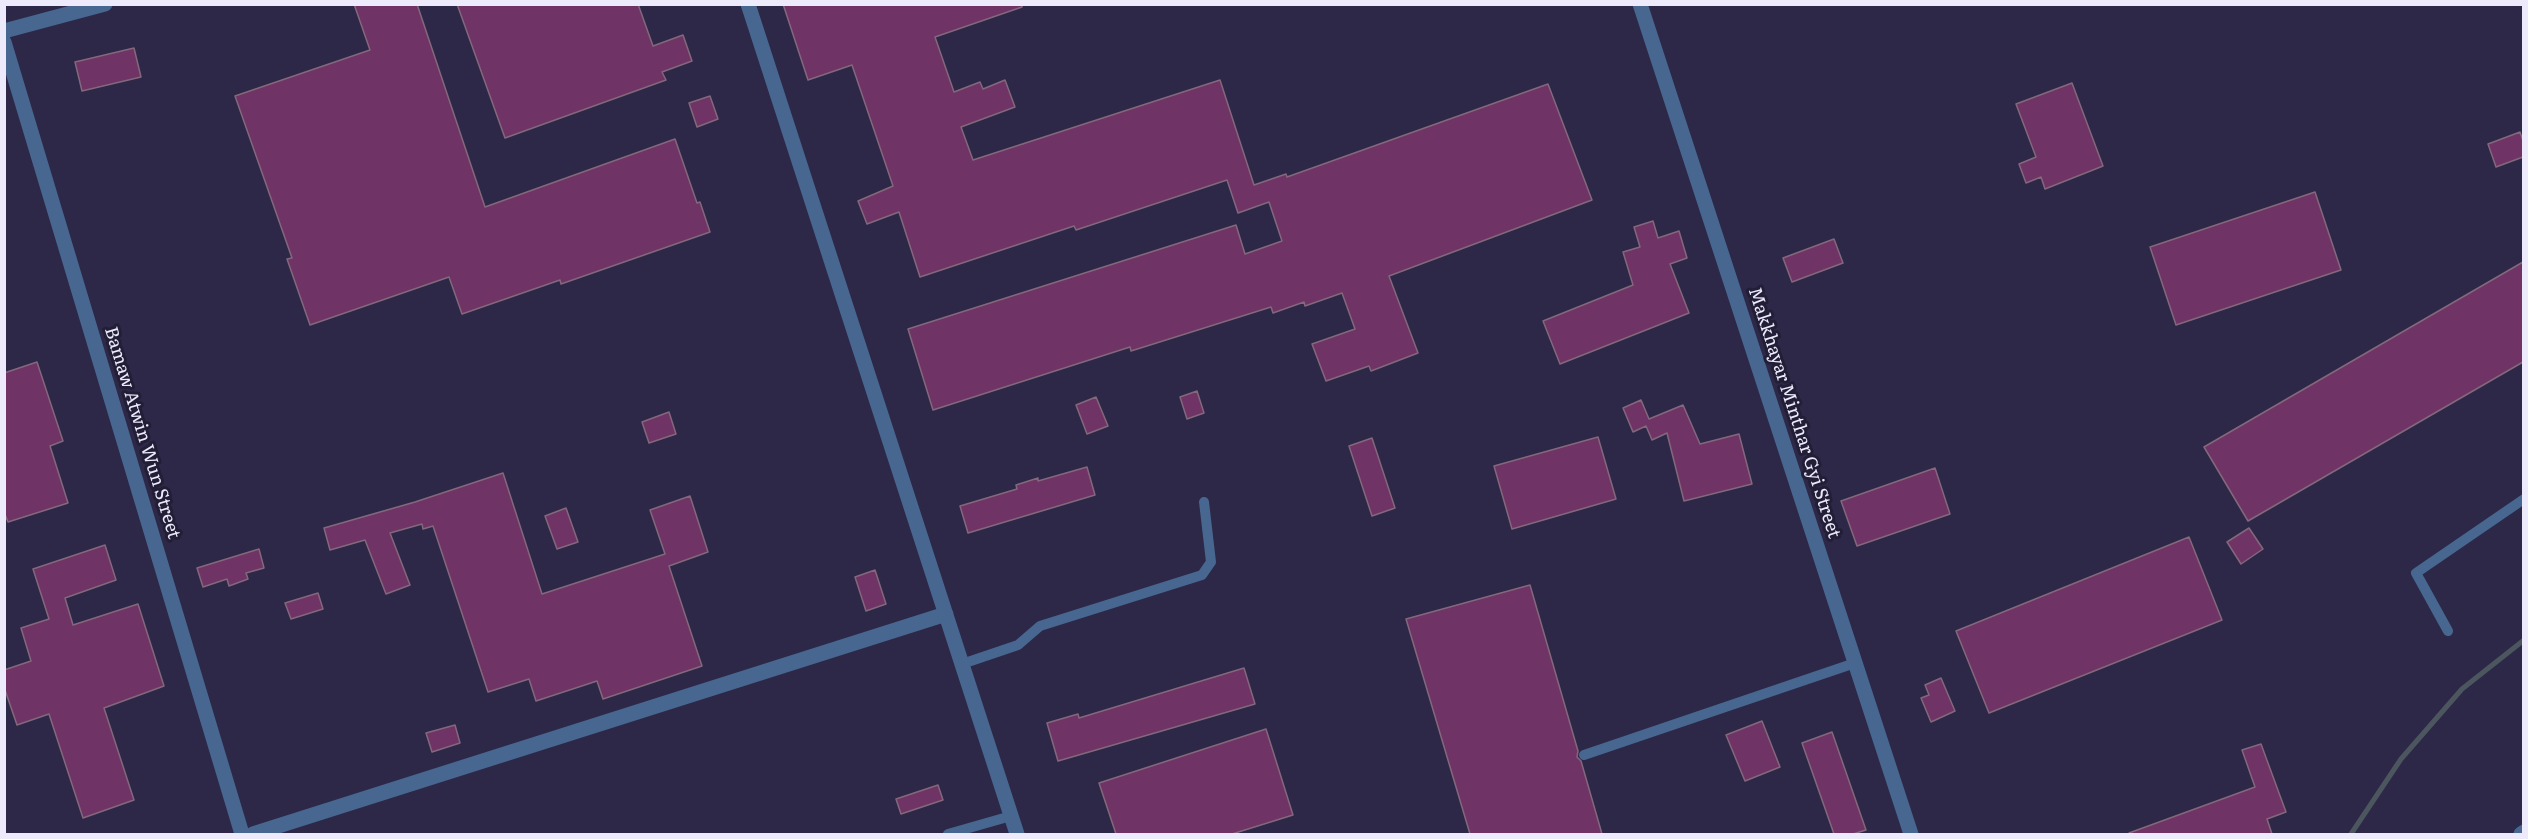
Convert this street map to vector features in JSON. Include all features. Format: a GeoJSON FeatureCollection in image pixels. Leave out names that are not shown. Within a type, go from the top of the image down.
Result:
{"type":"FeatureCollection","features":[{"type":"Feature","properties":{"kind":"street"},"geometry":{"type":"LineString","coordinates":[[4,31],[105,4]]}},
{"type":"Feature","properties":{"kind":"street"},"geometry":{"type":"LineString","coordinates":[[748,4],[1017,834]]}},
{"type":"Feature","properties":{"kind":"street","name":"Makkhayar Minthar Gyi Street"},"geometry":{"type":"LineString","coordinates":[[1640,4],[1911,834]]}},
{"type":"Feature","properties":{"kind":"street","name":"Bamaw Atwin Wun Street"},"geometry":{"type":"LineString","coordinates":[[4,42],[242,834]]}},
{"type":"Feature","properties":{"kind":"street"},"geometry":{"type":"LineString","coordinates":[[253,834],[946,614]]}},
{"type":"Feature","properties":{"kind":"lane"},"geometry":{"type":"LineString","coordinates":[[2448,631],[2416,573],[2523,500]]}},
{"type":"Feature","properties":{"kind":"lane"},"geometry":{"type":"LineString","coordinates":[[962,664],[1018,645],[1040,626],[1202,575],[1211,562],[1204,502]]}},
{"type":"Feature","properties":{"kind":"lane"},"geometry":{"type":"LineString","coordinates":[[1584,755],[1855,663]]}},
{"type":"Feature","properties":{"kind":"lane"},"geometry":{"type":"LineString","coordinates":[[948,834],[1011,816]]}},
{"type":"Feature","properties":{"kind":"shaded area"},"geometry":{"type":"Polygon","coordinates":[[[5,5],[2523,5],[2523,834],[5,834],[5,5]]]}},
{"type":"Feature","properties":{"kind":"building"},"geometry":{"type":"Polygon","coordinates":[[[354,4],[417,4],[485,207],[675,139],[697,203],[700,202],[710,232],[561,284],[560,280],[462,314],[449,277],[310,325],[287,259],[292,258],[235,96],[370,50],[354,4]]]}},
{"type":"Feature","properties":{"kind":"building"},"geometry":{"type":"Polygon","coordinates":[[[457,4],[638,4],[653,46],[683,35],[692,61],[662,72],[666,80],[505,138],[457,4]]]}},
{"type":"Feature","properties":{"kind":"building"},"geometry":{"type":"Polygon","coordinates":[[[783,4],[1022,4],[1022,7],[935,37],[954,92],[980,82],[983,89],[1005,80],[1015,107],[961,127],[973,160],[1220,80],[1254,185],[1286,174],[1287,177],[1548,84],[1592,200],[1389,276],[1418,353],[1371,371],[1369,366],[1326,381],[1312,344],[1355,329],[1342,293],[1305,306],[1304,302],[1273,313],[1271,307],[1131,351],[1130,347],[933,410],[908,329],[1236,225],[1245,254],[1282,241],[1269,202],[1238,213],[1227,180],[1076,230],[1074,226],[920,277],[899,212],[867,224],[858,201],[893,186],[852,65],[808,80],[783,4]]]}},
{"type":"Feature","properties":{"kind":"building"},"geometry":{"type":"Polygon","coordinates":[[[134,48],[141,77],[82,91],[75,62],[134,48]]]}},
{"type":"Feature","properties":{"kind":"building"},"geometry":{"type":"Polygon","coordinates":[[[2072,83],[2103,166],[2045,189],[2041,177],[2026,183],[2019,164],[2036,157],[2016,104],[2072,83]]]}},
{"type":"Feature","properties":{"kind":"building"},"geometry":{"type":"Polygon","coordinates":[[[710,96],[718,119],[697,127],[689,103],[710,96]]]}},
{"type":"Feature","properties":{"kind":"building"},"geometry":{"type":"Polygon","coordinates":[[[2520,132],[2523,141],[2523,157],[2496,167],[2488,144],[2520,132]]]}},
{"type":"Feature","properties":{"kind":"building"},"geometry":{"type":"Polygon","coordinates":[[[2315,192],[2341,270],[2176,325],[2150,247],[2315,192]]]}},
{"type":"Feature","properties":{"kind":"building"},"geometry":{"type":"Polygon","coordinates":[[[1653,221],[1658,238],[1679,231],[1687,258],[1670,264],[1689,313],[1560,364],[1543,321],[1633,285],[1623,252],[1640,247],[1634,227],[1653,221]]]}},
{"type":"Feature","properties":{"kind":"building"},"geometry":{"type":"Polygon","coordinates":[[[1834,239],[1843,263],[1792,282],[1783,258],[1834,239]]]}},
{"type":"Feature","properties":{"kind":"building"},"geometry":{"type":"Polygon","coordinates":[[[2523,262],[2523,362],[2248,521],[2204,447],[2523,262]]]}},
{"type":"Feature","properties":{"kind":"building"},"geometry":{"type":"Polygon","coordinates":[[[37,362],[63,441],[50,446],[68,503],[8,522],[4,512],[4,373],[37,362]]]}},
{"type":"Feature","properties":{"kind":"building"},"geometry":{"type":"Polygon","coordinates":[[[1197,391],[1204,413],[1187,419],[1180,397],[1197,391]]]}},
{"type":"Feature","properties":{"kind":"building"},"geometry":{"type":"Polygon","coordinates":[[[1096,397],[1108,426],[1087,434],[1076,405],[1096,397]]]}},
{"type":"Feature","properties":{"kind":"building"},"geometry":{"type":"Polygon","coordinates":[[[1641,400],[1649,419],[1683,405],[1700,444],[1739,434],[1752,484],[1684,501],[1667,433],[1652,440],[1646,426],[1633,432],[1623,408],[1641,400]]]}},
{"type":"Feature","properties":{"kind":"building"},"geometry":{"type":"Polygon","coordinates":[[[669,412],[676,434],[649,443],[642,422],[669,412]]]}},
{"type":"Feature","properties":{"kind":"building"},"geometry":{"type":"Polygon","coordinates":[[[1598,437],[1616,499],[1512,529],[1494,466],[1598,437]]]}},
{"type":"Feature","properties":{"kind":"building"},"geometry":{"type":"Polygon","coordinates":[[[1372,438],[1395,508],[1372,516],[1349,446],[1372,438]]]}},
{"type":"Feature","properties":{"kind":"building"},"geometry":{"type":"Polygon","coordinates":[[[1087,467],[1095,495],[968,533],[960,506],[1017,489],[1016,485],[1038,478],[1038,481],[1087,467]]]}},
{"type":"Feature","properties":{"kind":"building"},"geometry":{"type":"Polygon","coordinates":[[[1935,468],[1950,514],[1857,546],[1841,501],[1935,468]]]}},
{"type":"Feature","properties":{"kind":"building"},"geometry":{"type":"Polygon","coordinates":[[[503,473],[542,594],[665,554],[650,510],[690,496],[708,552],[669,566],[702,666],[603,699],[597,681],[536,701],[529,679],[488,692],[433,526],[423,529],[422,524],[390,533],[410,585],[386,594],[365,540],[330,550],[324,528],[415,502],[503,473]]]}},
{"type":"Feature","properties":{"kind":"building"},"geometry":{"type":"Polygon","coordinates":[[[566,508],[578,542],[557,549],[545,516],[566,508]]]}},
{"type":"Feature","properties":{"kind":"building"},"geometry":{"type":"Polygon","coordinates":[[[2249,528],[2263,549],[2241,564],[2227,542],[2249,528]]]}},
{"type":"Feature","properties":{"kind":"building"},"geometry":{"type":"Polygon","coordinates":[[[2189,537],[2222,620],[1989,713],[1956,631],[2189,537]]]}},
{"type":"Feature","properties":{"kind":"building"},"geometry":{"type":"Polygon","coordinates":[[[105,545],[116,580],[65,598],[73,625],[138,604],[164,686],[104,708],[134,800],[83,818],[49,714],[17,725],[4,687],[4,670],[31,661],[21,628],[49,619],[33,569],[105,545]]]}},
{"type":"Feature","properties":{"kind":"building"},"geometry":{"type":"Polygon","coordinates":[[[259,549],[264,568],[246,573],[248,579],[229,586],[227,579],[203,587],[197,568],[259,549]]]}},
{"type":"Feature","properties":{"kind":"building"},"geometry":{"type":"Polygon","coordinates":[[[875,570],[886,604],[866,611],[855,577],[875,570]]]}},
{"type":"Feature","properties":{"kind":"building"},"geometry":{"type":"Polygon","coordinates":[[[1530,585],[1578,751],[1577,757],[1581,761],[1602,834],[1470,834],[1406,619],[1530,585]]]}},
{"type":"Feature","properties":{"kind":"building"},"geometry":{"type":"Polygon","coordinates":[[[318,593],[323,609],[291,619],[285,603],[318,593]]]}},
{"type":"Feature","properties":{"kind":"building"},"geometry":{"type":"Polygon","coordinates":[[[1244,668],[1255,704],[1058,761],[1047,723],[1078,714],[1079,718],[1244,668]]]}},
{"type":"Feature","properties":{"kind":"building"},"geometry":{"type":"Polygon","coordinates":[[[1941,678],[1955,711],[1931,722],[1921,698],[1929,695],[1925,685],[1941,678]]]}},
{"type":"Feature","properties":{"kind":"building"},"geometry":{"type":"Polygon","coordinates":[[[1762,721],[1780,767],[1745,781],[1726,735],[1762,721]]]}},
{"type":"Feature","properties":{"kind":"building"},"geometry":{"type":"Polygon","coordinates":[[[455,725],[460,743],[432,752],[426,733],[455,725]]]}},
{"type":"Feature","properties":{"kind":"building"},"geometry":{"type":"Polygon","coordinates":[[[1266,729],[1293,815],[1232,834],[1116,834],[1099,783],[1266,729]]]}},
{"type":"Feature","properties":{"kind":"building"},"geometry":{"type":"Polygon","coordinates":[[[1832,732],[1866,830],[1853,834],[1834,834],[1802,743],[1832,732]]]}},
{"type":"Feature","properties":{"kind":"building"},"geometry":{"type":"Polygon","coordinates":[[[2261,744],[2286,812],[2267,819],[2272,834],[2129,833],[2255,787],[2242,750],[2261,744]]]}},
{"type":"Feature","properties":{"kind":"building"},"geometry":{"type":"Polygon","coordinates":[[[938,785],[943,800],[901,814],[896,799],[938,785]]]}},
{"type":"Feature","properties":{"kind":"waterway"},"geometry":{"type":"LineString","coordinates":[[2351,834],[2401,759],[2462,689],[2524,640]]}}]}
